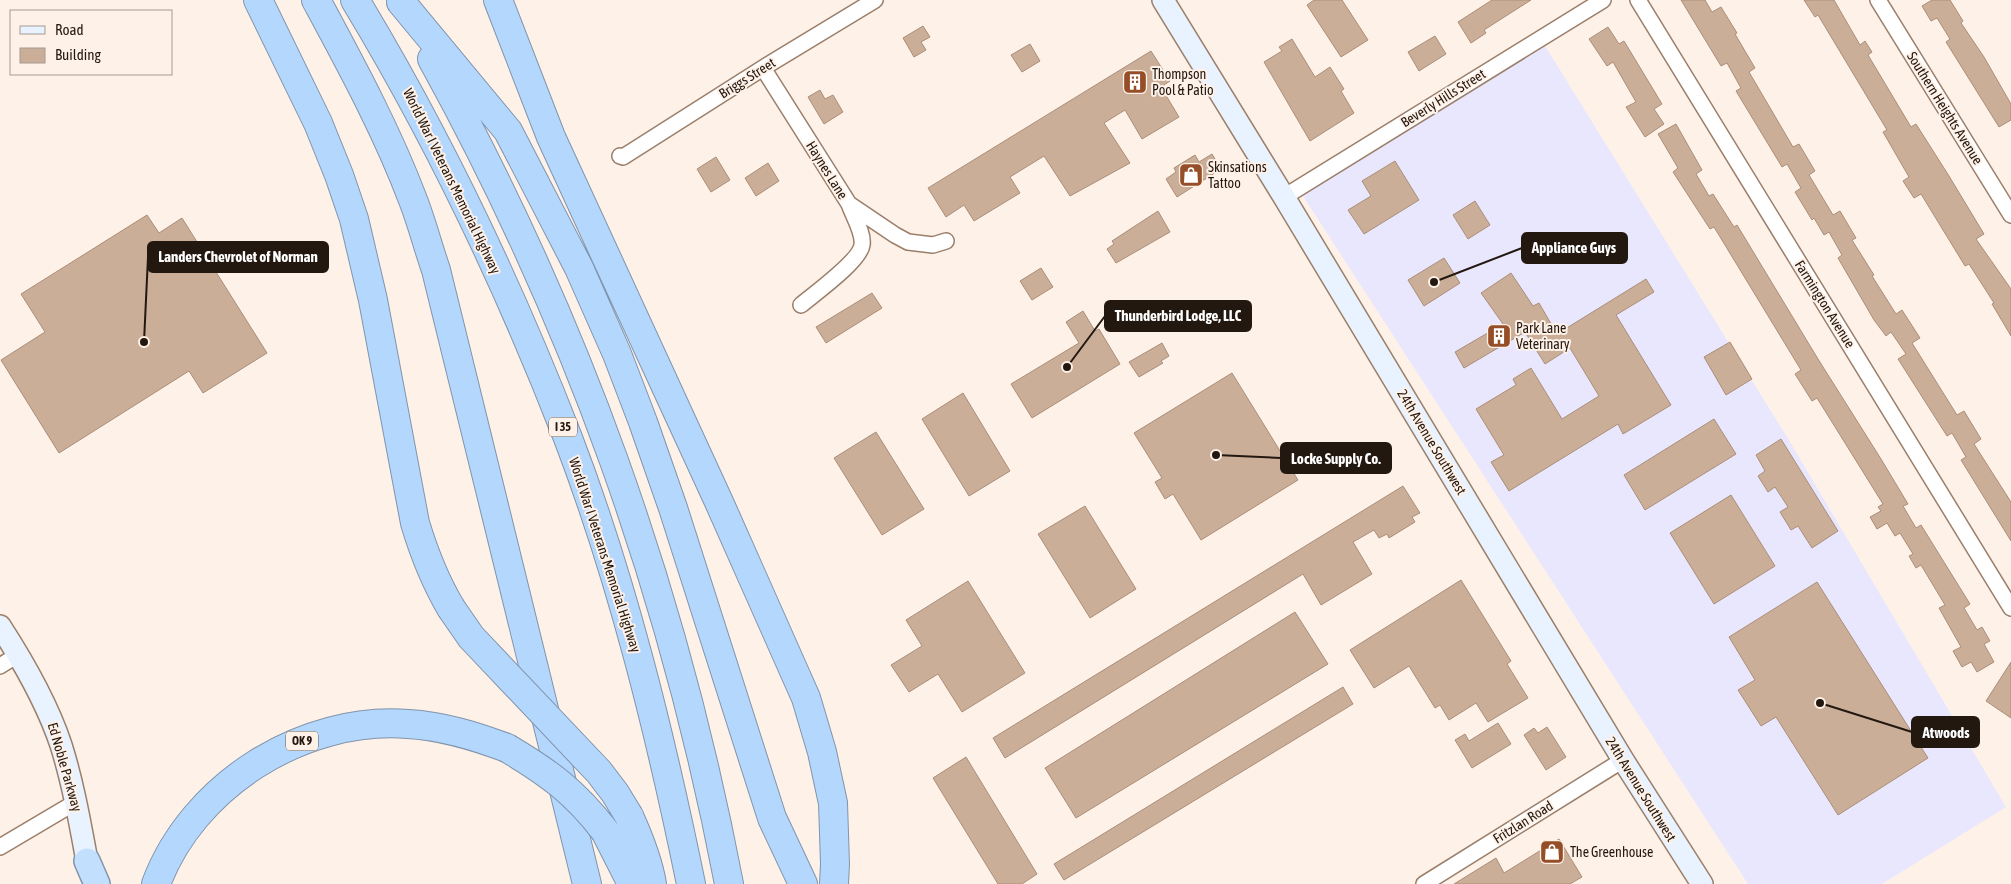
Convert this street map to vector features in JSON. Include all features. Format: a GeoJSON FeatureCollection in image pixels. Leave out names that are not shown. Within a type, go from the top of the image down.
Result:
{"type":"FeatureCollection","features":[{"type":"Feature","properties":{"kind":"highway"},"geometry":{"type":"LineString","coordinates":[[316,0],[346,55],[390,144],[414,202],[433,262],[587,884]]}},
{"type":"Feature","properties":{"kind":"highway","name":"World War I Veterans Memorial Highway"},"geometry":{"type":"LineString","coordinates":[[355,0],[420,112],[453,176],[525,334],[568,438],[594,513],[630,630],[672,788],[691,884]]}},
{"type":"Feature","properties":{"kind":"highway"},"geometry":{"type":"LineString","coordinates":[[498,0],[551,137],[719,502],[806,698],[822,752],[833,803],[834,884]]}},
{"type":"Feature","properties":{"kind":"highway"},"geometry":{"type":"LineString","coordinates":[[401,1],[508,131],[579,268],[617,354],[643,422],[673,508],[772,818],[798,875]]}},
{"type":"Feature","properties":{"kind":"highway","name":"I 35"},"geometry":{"type":"LineString","coordinates":[[401,1],[464,115],[505,198],[542,278],[588,390],[622,482],[654,578],[688,698],[711,792],[729,884]]}},
{"type":"Feature","properties":{"kind":"highway"},"geometry":{"type":"LineString","coordinates":[[257,2],[318,123],[354,219],[373,300],[415,523],[430,567],[451,608],[471,637],[599,772],[615,793],[629,816],[642,846],[652,884]]}},
{"type":"Feature","properties":{"kind":"highway","name":"OK 9"},"geometry":{"type":"LineString","coordinates":[[156,884],[175,846],[210,800],[239,776],[266,758],[320,734],[348,727],[406,723],[453,730],[507,748],[538,766],[570,790],[605,831],[632,884]]}},
{"type":"Feature","properties":{"kind":"highway"},"geometry":{"type":"LineString","coordinates":[[88,873],[98,884]]}},
{"type":"Feature","properties":{"kind":"main road","name":"24th Avenue Southwest"},"geometry":{"type":"LineString","coordinates":[[1163,0],[1284,197],[1623,760],[1702,884]]}},
{"type":"Feature","properties":{"kind":"main road","name":"Ed Noble Parkway"},"geometry":{"type":"LineString","coordinates":[[0,626],[18,654],[53,723],[62,747],[76,802],[88,873]]}},
{"type":"Feature","properties":{"kind":"street","name":"Briggs Street"},"geometry":{"type":"LineString","coordinates":[[620,156],[623,157],[763,68],[875,0]]}},
{"type":"Feature","properties":{"kind":"street","name":"Beverly Hills Street"},"geometry":{"type":"LineString","coordinates":[[1284,197],[1603,0]]}},
{"type":"Feature","properties":{"kind":"street","name":"Farmington Avenue"},"geometry":{"type":"LineString","coordinates":[[1638,0],[2011,608]]}},
{"type":"Feature","properties":{"kind":"street","name":"Southern Heights Avenue"},"geometry":{"type":"LineString","coordinates":[[1878,0],[2011,215]]}},
{"type":"Feature","properties":{"kind":"street","name":"Haynes Lane"},"geometry":{"type":"LineString","coordinates":[[763,68],[849,204],[908,242],[933,245],[946,241]]}},
{"type":"Feature","properties":{"kind":"street"},"geometry":{"type":"LineString","coordinates":[[801,305],[851,264],[860,252],[862,245],[861,236],[849,204]]}},
{"type":"Feature","properties":{"kind":"street"},"geometry":{"type":"LineString","coordinates":[[0,666],[18,654]]}},
{"type":"Feature","properties":{"kind":"street","name":"Fritzlan Road"},"geometry":{"type":"LineString","coordinates":[[1424,884],[1623,760]]}},
{"type":"Feature","properties":{"kind":"street"},"geometry":{"type":"LineString","coordinates":[[0,847],[76,802]]}},
{"type":"Feature","properties":{"kind":"shaded area"},"geometry":{"type":"Polygon","coordinates":[[[1542,41],[1787,437],[2006,807],[1882,884],[1748,884],[1301,193],[1542,41]]]}},
{"type":"Feature","properties":{"kind":"building"},"geometry":{"type":"Polygon","coordinates":[[[1314,0],[1342,0],[1368,40],[1341,57],[1307,5],[1314,0]]]}},
{"type":"Feature","properties":{"kind":"building"},"geometry":{"type":"Polygon","coordinates":[[[1492,0],[1531,0],[1484,30],[1486,33],[1471,43],[1458,22],[1492,0]]]}},
{"type":"Feature","properties":{"kind":"building"},"geometry":{"type":"Polygon","coordinates":[[[1681,0],[1705,0],[1712,12],[1721,7],[1737,33],[1735,34],[1755,68],[1749,72],[1793,147],[1799,144],[1815,171],[1809,175],[1833,215],[1840,211],[1856,238],[1852,240],[1874,275],[1872,276],[1896,314],[1902,310],[1920,338],[1912,343],[1957,415],[1964,411],[1981,439],[1974,444],[2011,502],[2011,541],[1961,460],[1966,457],[1952,433],[1947,436],[1898,359],[1906,354],[1891,332],[1886,336],[1874,320],[1838,258],[1842,255],[1829,232],[1824,235],[1814,218],[1812,220],[1795,192],[1801,188],[1787,164],[1782,167],[1736,91],[1741,88],[1727,63],[1721,66],[1681,0]]]}},
{"type":"Feature","properties":{"kind":"building"},"geometry":{"type":"Polygon","coordinates":[[[1804,0],[1834,0],[1860,45],[1865,41],[1872,52],[1868,55],[1911,127],[1916,124],[1949,176],[1984,234],[1976,239],[2011,289],[2011,336],[1992,304],[1994,303],[1969,264],[1965,266],[1921,194],[1914,198],[1903,181],[1909,177],[1883,132],[1887,130],[1818,15],[1815,17],[1804,0]]]}},
{"type":"Feature","properties":{"kind":"building"},"geometry":{"type":"Polygon","coordinates":[[[1932,0],[1950,0],[1963,21],[1961,23],[1984,57],[2011,104],[2011,120],[1999,127],[1946,42],[1950,39],[1937,18],[1931,21],[1922,6],[1932,0]]]}},
{"type":"Feature","properties":{"kind":"building"},"geometry":{"type":"Polygon","coordinates":[[[923,26],[930,37],[921,42],[926,50],[914,57],[903,38],[923,26]]]}},
{"type":"Feature","properties":{"kind":"building"},"geometry":{"type":"Polygon","coordinates":[[[1608,27],[1619,44],[1624,41],[1662,104],[1654,109],[1664,124],[1645,137],[1626,107],[1636,102],[1613,62],[1607,66],[1589,39],[1608,27]]]}},
{"type":"Feature","properties":{"kind":"building"},"geometry":{"type":"Polygon","coordinates":[[[1435,36],[1446,54],[1419,71],[1408,52],[1435,36]]]}},
{"type":"Feature","properties":{"kind":"building"},"geometry":{"type":"Polygon","coordinates":[[[1292,39],[1315,77],[1330,67],[1344,89],[1341,91],[1354,113],[1310,141],[1264,62],[1282,51],[1279,47],[1292,39]]]}},
{"type":"Feature","properties":{"kind":"building"},"geometry":{"type":"Polygon","coordinates":[[[1030,44],[1040,61],[1022,72],[1011,55],[1030,44]]]}},
{"type":"Feature","properties":{"kind":"building"},"geometry":{"type":"Polygon","coordinates":[[[1151,51],[1170,81],[1161,87],[1179,117],[1142,139],[1125,110],[1104,123],[1130,163],[1070,196],[1044,156],[1010,177],[1020,193],[974,221],[964,205],[946,217],[928,188],[1151,51]]]}},
{"type":"Feature","properties":{"kind":"building"},"geometry":{"type":"Polygon","coordinates":[[[820,90],[825,99],[833,95],[843,112],[824,124],[808,97],[820,90]]]}},
{"type":"Feature","properties":{"kind":"building"},"geometry":{"type":"Polygon","coordinates":[[[1676,124],[1702,170],[1696,174],[1709,196],[1713,194],[1734,227],[1737,225],[1908,504],[1903,506],[1916,528],[1921,525],[1970,604],[1964,608],[1977,630],[1982,627],[1990,641],[1984,644],[1994,662],[1977,672],[1971,662],[1962,667],[1953,651],[1961,647],[1939,608],[1945,605],[1921,565],[1916,568],[1909,556],[1913,554],[1900,533],[1895,536],[1887,523],[1877,529],[1870,517],[1881,511],[1878,507],[1883,504],[1817,398],[1812,401],[1795,374],[1801,370],[1714,227],[1710,229],[1673,172],[1678,168],[1658,134],[1676,124]]]}},
{"type":"Feature","properties":{"kind":"building","name":"Skinsations Tattoo"},"geometry":{"type":"Polygon","coordinates":[[[1212,154],[1221,169],[1177,197],[1166,179],[1176,172],[1174,168],[1195,155],[1199,162],[1212,154]]]}},
{"type":"Feature","properties":{"kind":"building"},"geometry":{"type":"Polygon","coordinates":[[[716,157],[730,180],[711,192],[697,169],[716,157]]]}},
{"type":"Feature","properties":{"kind":"building"},"geometry":{"type":"Polygon","coordinates":[[[1395,161],[1419,200],[1364,234],[1348,210],[1371,196],[1362,181],[1395,161]]]}},
{"type":"Feature","properties":{"kind":"building"},"geometry":{"type":"Polygon","coordinates":[[[768,163],[779,181],[756,196],[745,178],[768,163]]]}},
{"type":"Feature","properties":{"kind":"building"},"geometry":{"type":"Polygon","coordinates":[[[1475,201],[1490,225],[1468,239],[1453,215],[1475,201]]]}},
{"type":"Feature","properties":{"kind":"building"},"geometry":{"type":"Polygon","coordinates":[[[1158,211],[1170,232],[1116,263],[1107,249],[1114,244],[1112,241],[1158,211]]]}},
{"type":"Feature","properties":{"kind":"building"},"geometry":{"type":"Polygon","coordinates":[[[147,215],[159,233],[182,218],[267,353],[203,393],[189,371],[59,453],[1,360],[45,332],[21,294],[147,215]]]}},
{"type":"Feature","properties":{"kind":"building"},"geometry":{"type":"Polygon","coordinates":[[[1444,258],[1460,283],[1424,306],[1408,280],[1444,258]]]}},
{"type":"Feature","properties":{"kind":"building"},"geometry":{"type":"Polygon","coordinates":[[[1041,268],[1053,287],[1032,300],[1020,281],[1041,268]]]}},
{"type":"Feature","properties":{"kind":"building"},"geometry":{"type":"Polygon","coordinates":[[[1511,273],[1533,306],[1539,303],[1557,334],[1646,279],[1654,292],[1616,315],[1671,405],[1623,434],[1618,424],[1509,491],[1491,462],[1504,455],[1476,409],[1516,385],[1513,379],[1531,368],[1562,419],[1599,396],[1570,348],[1545,364],[1525,332],[1464,368],[1455,352],[1503,324],[1481,293],[1511,273]]]}},
{"type":"Feature","properties":{"kind":"building"},"geometry":{"type":"Polygon","coordinates":[[[872,293],[882,308],[826,343],[816,327],[872,293]]]}},
{"type":"Feature","properties":{"kind":"building"},"geometry":{"type":"Polygon","coordinates":[[[1083,311],[1095,331],[1099,329],[1120,364],[1032,418],[1011,384],[1079,343],[1066,322],[1083,311]]]}},
{"type":"Feature","properties":{"kind":"building"},"geometry":{"type":"Polygon","coordinates":[[[1730,342],[1752,379],[1726,395],[1704,357],[1730,342]]]}},
{"type":"Feature","properties":{"kind":"building"},"geometry":{"type":"Polygon","coordinates":[[[1162,343],[1169,356],[1161,361],[1163,363],[1139,377],[1129,362],[1162,343]]]}},
{"type":"Feature","properties":{"kind":"building"},"geometry":{"type":"Polygon","coordinates":[[[1232,373],[1298,480],[1201,540],[1173,494],[1165,499],[1155,482],[1162,478],[1134,433],[1232,373]]]}},
{"type":"Feature","properties":{"kind":"building"},"geometry":{"type":"Polygon","coordinates":[[[963,393],[1010,471],[969,496],[922,419],[963,393]]]}},
{"type":"Feature","properties":{"kind":"building"},"geometry":{"type":"Polygon","coordinates":[[[1714,419],[1736,454],[1645,510],[1624,475],[1714,419]]]}},
{"type":"Feature","properties":{"kind":"building"},"geometry":{"type":"Polygon","coordinates":[[[876,432],[924,509],[882,535],[834,458],[876,432]]]}},
{"type":"Feature","properties":{"kind":"building"},"geometry":{"type":"Polygon","coordinates":[[[1781,439],[1838,531],[1812,548],[1798,526],[1791,530],[1780,512],[1788,507],[1775,487],[1768,492],[1758,476],[1765,471],[1756,455],[1781,439]]]}},
{"type":"Feature","properties":{"kind":"building"},"geometry":{"type":"Polygon","coordinates":[[[1403,486],[1420,513],[1412,517],[1415,522],[1389,538],[1387,534],[1379,538],[1374,530],[1353,542],[1372,574],[1321,605],[1303,574],[1005,758],[993,738],[1403,486]]]}},
{"type":"Feature","properties":{"kind":"building"},"geometry":{"type":"Polygon","coordinates":[[[1731,495],[1775,566],[1714,604],[1670,533],[1731,495]]]}},
{"type":"Feature","properties":{"kind":"building"},"geometry":{"type":"Polygon","coordinates":[[[1085,506],[1136,589],[1090,618],[1038,534],[1085,506]]]}},
{"type":"Feature","properties":{"kind":"building"},"geometry":{"type":"Polygon","coordinates":[[[1461,580],[1511,661],[1507,664],[1528,698],[1488,722],[1476,703],[1449,720],[1440,705],[1435,708],[1409,666],[1374,688],[1350,650],[1461,580]]]}},
{"type":"Feature","properties":{"kind":"building"},"geometry":{"type":"Polygon","coordinates":[[[968,581],[1025,673],[962,712],[938,674],[909,692],[891,665],[922,646],[906,620],[968,581]]]}},
{"type":"Feature","properties":{"kind":"building"},"geometry":{"type":"Polygon","coordinates":[[[1817,582],[1928,758],[1838,815],[1776,717],[1761,726],[1738,690],[1755,680],[1729,637],[1817,582]]]}},
{"type":"Feature","properties":{"kind":"building"},"geometry":{"type":"Polygon","coordinates":[[[1295,612],[1328,664],[1076,818],[1045,768],[1295,612]]]}},
{"type":"Feature","properties":{"kind":"building"},"geometry":{"type":"Polygon","coordinates":[[[2011,662],[2011,718],[1986,701],[2011,662]]]}},
{"type":"Feature","properties":{"kind":"building"},"geometry":{"type":"Polygon","coordinates":[[[1343,687],[1353,704],[1064,880],[1054,864],[1343,687]]]}},
{"type":"Feature","properties":{"kind":"building"},"geometry":{"type":"Polygon","coordinates":[[[1498,723],[1511,744],[1472,768],[1455,740],[1465,734],[1469,741],[1498,723]]]}},
{"type":"Feature","properties":{"kind":"building"},"geometry":{"type":"Polygon","coordinates":[[[1547,727],[1566,757],[1546,770],[1524,735],[1534,728],[1538,733],[1547,727]]]}},
{"type":"Feature","properties":{"kind":"building"},"geometry":{"type":"Polygon","coordinates":[[[966,757],[1037,874],[1022,884],[998,884],[933,778],[966,757]]]}},
{"type":"Feature","properties":{"kind":"building","name":"The Greenhouse"},"geometry":{"type":"Polygon","coordinates":[[[1559,839],[1582,877],[1570,884],[1454,884],[1496,858],[1504,873],[1559,839]]]}},
{"type":"Feature","properties":{"kind":"place","name":"Thompson Pool & Patio"},"geometry":{"type":"Point","coordinates":[1135,82]}},
{"type":"Feature","properties":{"kind":"place","name":"Skinsations Tattoo"},"geometry":{"type":"Point","coordinates":[1191,175]}},
{"type":"Feature","properties":{"kind":"place","name":"Appliance Guys"},"geometry":{"type":"Point","coordinates":[1434,282]}},
{"type":"Feature","properties":{"kind":"place","name":"Park Lane Veterinary"},"geometry":{"type":"Point","coordinates":[1499,336]}},
{"type":"Feature","properties":{"kind":"place","name":"Landers Chevrolet of Norman"},"geometry":{"type":"Point","coordinates":[144,342]}},
{"type":"Feature","properties":{"kind":"place","name":"Thunderbird Lodge, LLC"},"geometry":{"type":"Point","coordinates":[1067,367]}},
{"type":"Feature","properties":{"kind":"place","name":"Locke Supply Co."},"geometry":{"type":"Point","coordinates":[1216,455]}},
{"type":"Feature","properties":{"kind":"place","name":"Atwoods"},"geometry":{"type":"Point","coordinates":[1820,703]}},
{"type":"Feature","properties":{"kind":"place","name":"The Greenhouse"},"geometry":{"type":"Point","coordinates":[1552,852]}}]}
